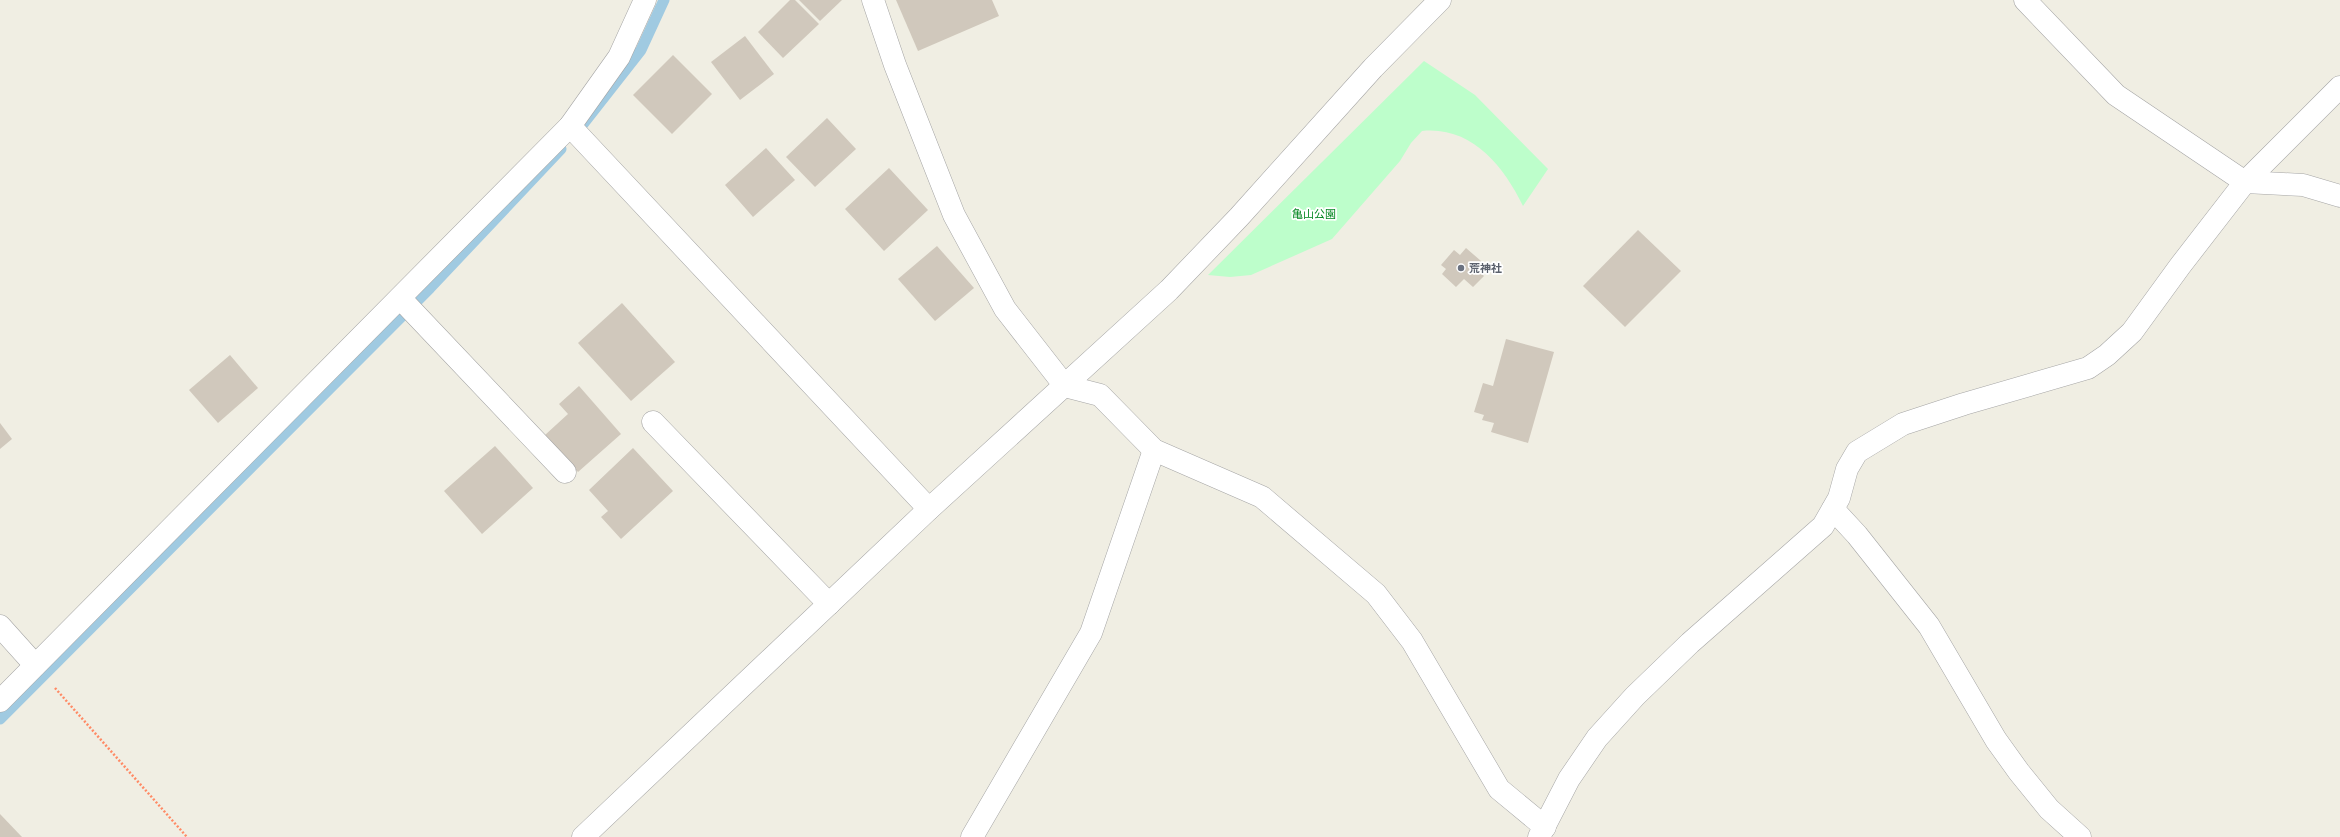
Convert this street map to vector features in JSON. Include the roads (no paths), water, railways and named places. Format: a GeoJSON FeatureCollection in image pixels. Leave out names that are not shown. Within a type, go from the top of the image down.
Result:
{"type":"FeatureCollection","features":[{"type":"Feature","properties":{"kind":"street"},"geometry":{"type":"LineString","coordinates":[[0,701],[570,126],[619,57],[645,0]]}},
{"type":"Feature","properties":{"kind":"street"},"geometry":{"type":"LineString","coordinates":[[873,0],[895,65],[954,215],[1005,309],[1065,386],[1100,395],[1154,450],[1262,497],[1376,594],[1412,641],[1499,789],[1542,832],[1569,779],[1597,738],[1636,696],[1690,642],[1823,526],[1842,490],[1847,469],[1857,452],[1903,424],[1964,404],[2088,368],[2107,355],[2132,332],[2180,266],[2245,182],[2340,87]]}},
{"type":"Feature","properties":{"kind":"street"},"geometry":{"type":"LineString","coordinates":[[2025,0],[2116,95],[2245,182],[2303,185],[2340,196]]}},
{"type":"Feature","properties":{"kind":"street"},"geometry":{"type":"LineString","coordinates":[[583,837],[929,509],[1065,386],[1180,278],[1239,217],[1432,2]]}},
{"type":"Feature","properties":{"kind":"street"},"geometry":{"type":"LineString","coordinates":[[570,126],[929,509]]}},
{"type":"Feature","properties":{"kind":"street"},"geometry":{"type":"LineString","coordinates":[[400,298],[565,472]]}},
{"type":"Feature","properties":{"kind":"street"},"geometry":{"type":"LineString","coordinates":[[653,422],[829,604]]}},
{"type":"Feature","properties":{"kind":"street"},"geometry":{"type":"LineString","coordinates":[[972,837],[1091,633],[1154,450]]}},
{"type":"Feature","properties":{"kind":"street"},"geometry":{"type":"LineString","coordinates":[[1833,509],[1857,534],[1929,626],[1996,740],[2019,772],[2049,808],[2080,837]]}},
{"type":"Feature","properties":{"kind":"street"},"geometry":{"type":"LineString","coordinates":[[0,626],[35,665]]}},
{"type":"Feature","properties":{"kind":"waterway"},"geometry":{"type":"LineString","coordinates":[[583,124],[641,50],[664,0]]}},
{"type":"Feature","properties":{"kind":"waterway"},"geometry":{"type":"LineString","coordinates":[[0,719],[430,288],[561,149]]}},
{"type":"Feature","properties":{"kind":"place","name":"荒神社"},"geometry":{"type":"Point","coordinates":[1461,268]}},
{"type":"Feature","properties":{"kind":"park label","name":"亀山公園"},"geometry":{"type":"Point","coordinates":[1314,214]}}]}
